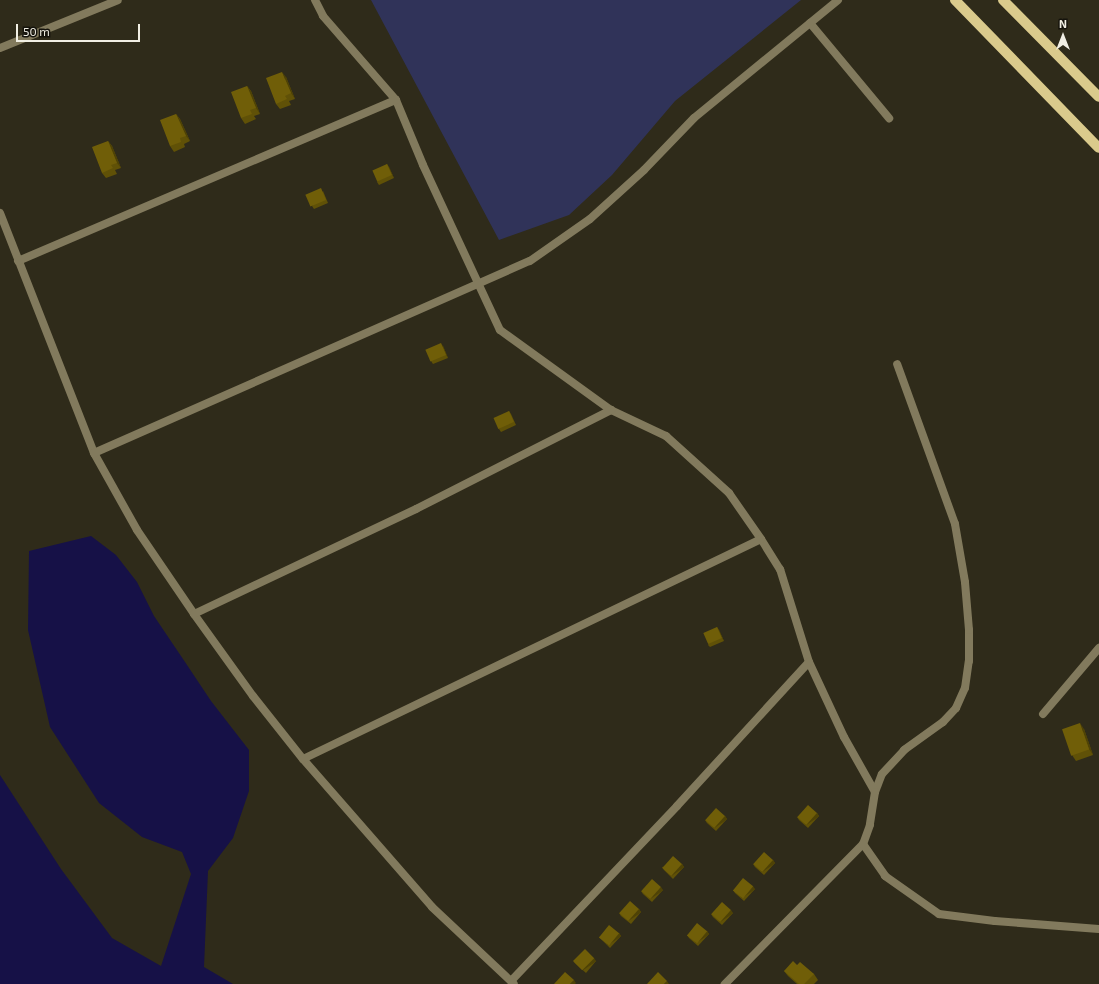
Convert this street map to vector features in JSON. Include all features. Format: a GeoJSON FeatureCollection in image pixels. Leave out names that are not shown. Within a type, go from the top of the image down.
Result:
{"type":"FeatureCollection","features":[{"type":"Feature","properties":{"kind":"main road"},"geometry":{"type":"LineString","coordinates":[[955,0],[1099,148]]}},
{"type":"Feature","properties":{"kind":"main road"},"geometry":{"type":"LineString","coordinates":[[1003,0],[1099,97]]}},
{"type":"Feature","properties":{"kind":"street"},"geometry":{"type":"LineString","coordinates":[[0,48],[118,0]]}},
{"type":"Feature","properties":{"kind":"street"},"geometry":{"type":"LineString","coordinates":[[314,0],[323,16],[396,100],[424,165],[500,330],[611,410],[666,436],[729,493],[761,539],[780,570],[809,662],[844,737],[875,792]]}},
{"type":"Feature","properties":{"kind":"street"},"geometry":{"type":"LineString","coordinates":[[94,454],[530,261],[590,219],[644,170],[694,118],[838,0]]}},
{"type":"Feature","properties":{"kind":"street"},"geometry":{"type":"LineString","coordinates":[[810,23],[889,118]]}},
{"type":"Feature","properties":{"kind":"street"},"geometry":{"type":"LineString","coordinates":[[18,261],[396,100]]}},
{"type":"Feature","properties":{"kind":"street"},"geometry":{"type":"LineString","coordinates":[[0,213],[94,454],[137,530],[194,614],[253,696],[303,759],[432,906],[512,983],[809,662]]}},
{"type":"Feature","properties":{"kind":"street"},"geometry":{"type":"LineString","coordinates":[[726,984],[863,844],[870,825],[875,792],[882,774],[904,750],[943,722],[956,708],[965,688],[969,661],[969,630],[965,582],[955,524],[897,364]]}},
{"type":"Feature","properties":{"kind":"street"},"geometry":{"type":"LineString","coordinates":[[194,614],[416,509],[611,410]]}},
{"type":"Feature","properties":{"kind":"street"},"geometry":{"type":"LineString","coordinates":[[303,759],[761,539]]}},
{"type":"Feature","properties":{"kind":"street"},"geometry":{"type":"LineString","coordinates":[[1043,714],[1099,648]]}},
{"type":"Feature","properties":{"kind":"street"},"geometry":{"type":"LineString","coordinates":[[863,844],[885,876],[939,914],[995,921],[1099,929]]}},
{"type":"Feature","properties":{"kind":"shaded area"},"geometry":{"type":"Polygon","coordinates":[[[371,0],[801,0],[675,101],[612,175],[569,215],[499,240],[371,0]]]}},
{"type":"Feature","properties":{"kind":"shaded area"},"geometry":{"type":"Polygon","coordinates":[[[91,536],[116,555],[137,582],[154,616],[211,701],[249,750],[249,791],[233,838],[208,871],[204,967],[233,984],[0,984],[0,775],[61,869],[112,938],[161,966],[191,874],[182,852],[142,837],[99,803],[50,727],[28,630],[29,551],[91,536]]]}},
{"type":"Feature","properties":{"kind":"building"},"geometry":{"type":"Polygon","coordinates":[[[282,72],[291,93],[285,96],[287,99],[276,104],[266,78],[282,72]]]}},
{"type":"Feature","properties":{"kind":"building"},"geometry":{"type":"Polygon","coordinates":[[[247,86],[256,108],[250,110],[252,114],[241,118],[231,92],[247,86]]]}},
{"type":"Feature","properties":{"kind":"building"},"geometry":{"type":"Polygon","coordinates":[[[176,114],[186,136],[180,138],[181,142],[170,146],[160,120],[176,114]]]}},
{"type":"Feature","properties":{"kind":"building"},"geometry":{"type":"Polygon","coordinates":[[[108,141],[117,163],[111,165],[113,168],[102,173],[92,147],[108,141]]]}},
{"type":"Feature","properties":{"kind":"building"},"geometry":{"type":"Polygon","coordinates":[[[387,164],[392,175],[377,181],[372,171],[387,164]]]}},
{"type":"Feature","properties":{"kind":"building"},"geometry":{"type":"Polygon","coordinates":[[[321,188],[326,200],[310,207],[305,195],[321,188]]]}},
{"type":"Feature","properties":{"kind":"building"},"geometry":{"type":"Polygon","coordinates":[[[441,343],[446,355],[430,362],[425,350],[441,343]]]}},
{"type":"Feature","properties":{"kind":"building"},"geometry":{"type":"Polygon","coordinates":[[[509,411],[514,422],[498,429],[493,418],[509,411]]]}},
{"type":"Feature","properties":{"kind":"building"},"geometry":{"type":"Polygon","coordinates":[[[717,627],[722,638],[708,644],[703,633],[717,627]]]}},
{"type":"Feature","properties":{"kind":"building"},"geometry":{"type":"Polygon","coordinates":[[[1080,723],[1089,749],[1071,756],[1062,729],[1080,723]]]}},
{"type":"Feature","properties":{"kind":"building"},"geometry":{"type":"Polygon","coordinates":[[[808,805],[817,813],[806,825],[797,817],[808,805]]]}},
{"type":"Feature","properties":{"kind":"building"},"geometry":{"type":"Polygon","coordinates":[[[716,808],[725,816],[714,828],[705,820],[716,808]]]}},
{"type":"Feature","properties":{"kind":"building"},"geometry":{"type":"Polygon","coordinates":[[[764,852],[773,860],[762,872],[753,864],[764,852]]]}},
{"type":"Feature","properties":{"kind":"building"},"geometry":{"type":"Polygon","coordinates":[[[673,856],[682,864],[671,876],[662,868],[673,856]]]}},
{"type":"Feature","properties":{"kind":"building"},"geometry":{"type":"Polygon","coordinates":[[[743,878],[753,886],[743,899],[733,890],[743,878]]]}},
{"type":"Feature","properties":{"kind":"building"},"geometry":{"type":"Polygon","coordinates":[[[652,879],[661,887],[650,899],[641,891],[652,879]]]}},
{"type":"Feature","properties":{"kind":"building"},"geometry":{"type":"Polygon","coordinates":[[[630,901],[639,909],[628,921],[619,913],[630,901]]]}},
{"type":"Feature","properties":{"kind":"building"},"geometry":{"type":"Polygon","coordinates":[[[722,902],[731,910],[720,922],[711,914],[722,902]]]}},
{"type":"Feature","properties":{"kind":"building"},"geometry":{"type":"Polygon","coordinates":[[[697,923],[707,931],[697,944],[687,935],[697,923]]]}},
{"type":"Feature","properties":{"kind":"building"},"geometry":{"type":"Polygon","coordinates":[[[609,925],[619,933],[609,946],[599,937],[609,925]]]}},
{"type":"Feature","properties":{"kind":"building"},"geometry":{"type":"Polygon","coordinates":[[[585,949],[594,958],[582,970],[573,961],[585,949]]]}},
{"type":"Feature","properties":{"kind":"building"},"geometry":{"type":"Polygon","coordinates":[[[793,961],[797,965],[800,962],[814,974],[804,984],[799,984],[784,971],[793,961]]]}},
{"type":"Feature","properties":{"kind":"building"},"geometry":{"type":"Polygon","coordinates":[[[565,972],[574,980],[570,984],[554,984],[565,972]]]}},
{"type":"Feature","properties":{"kind":"building"},"geometry":{"type":"Polygon","coordinates":[[[658,972],[667,981],[664,984],[647,984],[658,972]]]}}]}
